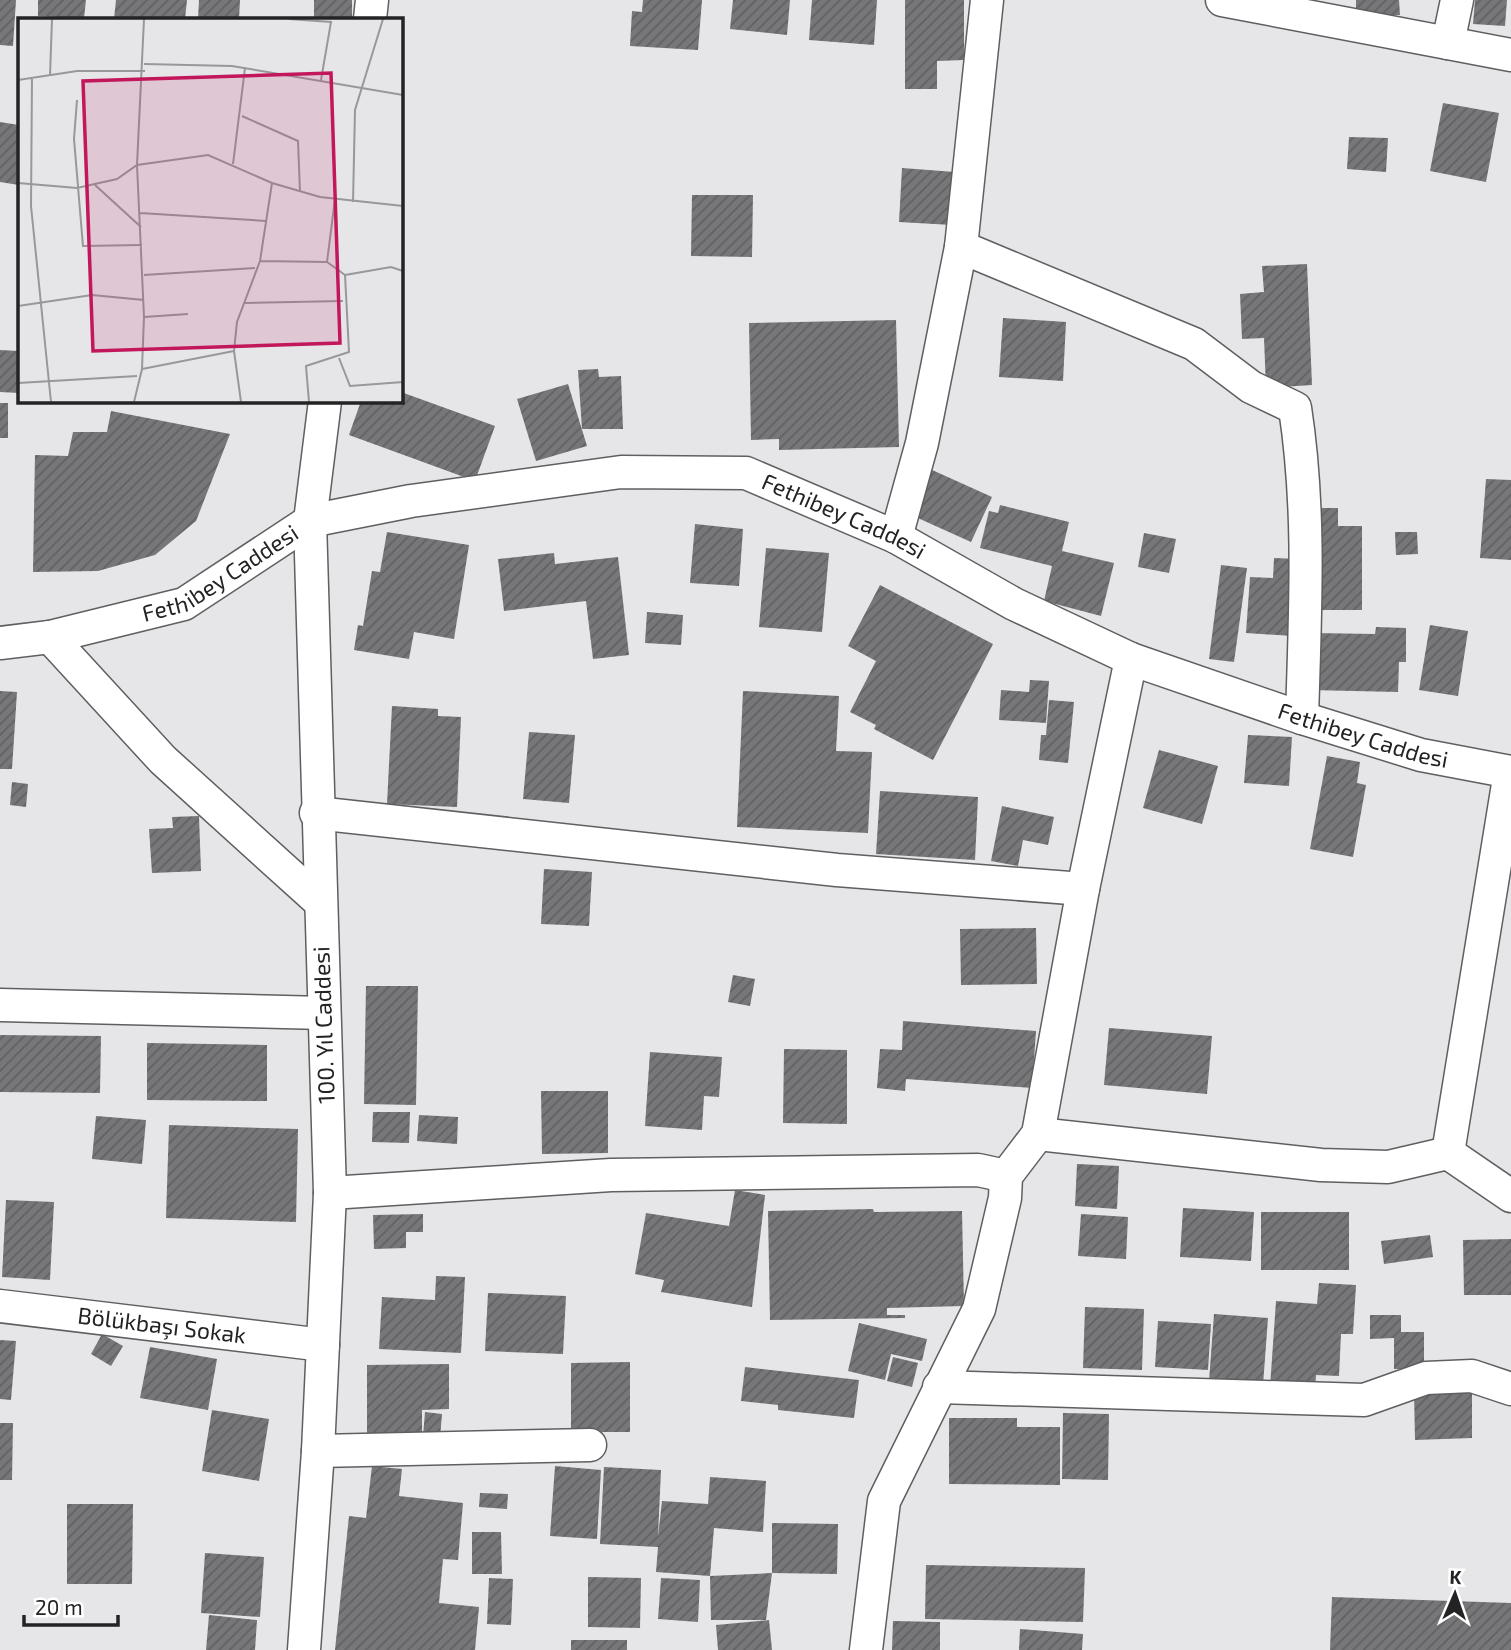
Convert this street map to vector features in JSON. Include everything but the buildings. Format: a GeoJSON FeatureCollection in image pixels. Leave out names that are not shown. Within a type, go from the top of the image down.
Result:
{"type":"FeatureCollection","features":[{"type":"Feature","properties":{"kind":"street"},"geometry":{"type":"LineString","coordinates":[[370,18],[372,0]]}},
{"type":"Feature","properties":{"kind":"street"},"geometry":{"type":"LineString","coordinates":[[896,537],[922,443],[961,247],[987,0]]}},
{"type":"Feature","properties":{"kind":"street"},"geometry":{"type":"LineString","coordinates":[[1222,0],[1511,55]]}},
{"type":"Feature","properties":{"kind":"street"},"geometry":{"type":"LineString","coordinates":[[1448,43],[1457,0]]}},
{"type":"Feature","properties":{"kind":"street"},"geometry":{"type":"LineString","coordinates":[[961,247],[1194,344],[1251,387],[1295,408],[1303,463],[1307,543],[1301,718]]}},
{"type":"Feature","properties":{"kind":"street","name":"100. Yıl Caddesi"},"geometry":{"type":"LineString","coordinates":[[304,1650],[318,1451],[330,1193],[316,813],[310,521],[325,402]]}},
{"type":"Feature","properties":{"kind":"street","name":"Fethibey Caddesi"},"geometry":{"type":"LineString","coordinates":[[0,643],[50,637],[184,604],[310,521],[411,501],[621,472],[746,473],[896,537],[1014,604],[1132,659],[1301,718],[1421,755],[1511,772]]}},
{"type":"Feature","properties":{"kind":"street"},"geometry":{"type":"LineString","coordinates":[[50,637],[163,760],[320,902]]}},
{"type":"Feature","properties":{"kind":"street"},"geometry":{"type":"LineString","coordinates":[[866,1650],[884,1501],[979,1309],[1005,1199],[1006,1176],[1038,1134],[1083,889],[1132,659]]}},
{"type":"Feature","properties":{"kind":"street"},"geometry":{"type":"LineString","coordinates":[[1448,1153],[1511,772]]}},
{"type":"Feature","properties":{"kind":"street"},"geometry":{"type":"LineString","coordinates":[[316,813],[837,870],[1083,889]]}},
{"type":"Feature","properties":{"kind":"street"},"geometry":{"type":"LineString","coordinates":[[0,1005],[324,1013]]}},
{"type":"Feature","properties":{"kind":"street"},"geometry":{"type":"LineString","coordinates":[[1038,1134],[1321,1165],[1388,1167],[1448,1153],[1511,1196]]}},
{"type":"Feature","properties":{"kind":"street"},"geometry":{"type":"LineString","coordinates":[[330,1193],[611,1175],[978,1170],[1006,1176]]}},
{"type":"Feature","properties":{"kind":"street","name":"Bölükbaşı Sokak"},"geometry":{"type":"LineString","coordinates":[[0,1306],[323,1345]]}},
{"type":"Feature","properties":{"kind":"street"},"geometry":{"type":"LineString","coordinates":[[939,1387],[1364,1400],[1426,1378],[1472,1376],[1511,1389]]}},
{"type":"Feature","properties":{"kind":"street"},"geometry":{"type":"LineString","coordinates":[[318,1451],[590,1445]]}}]}
